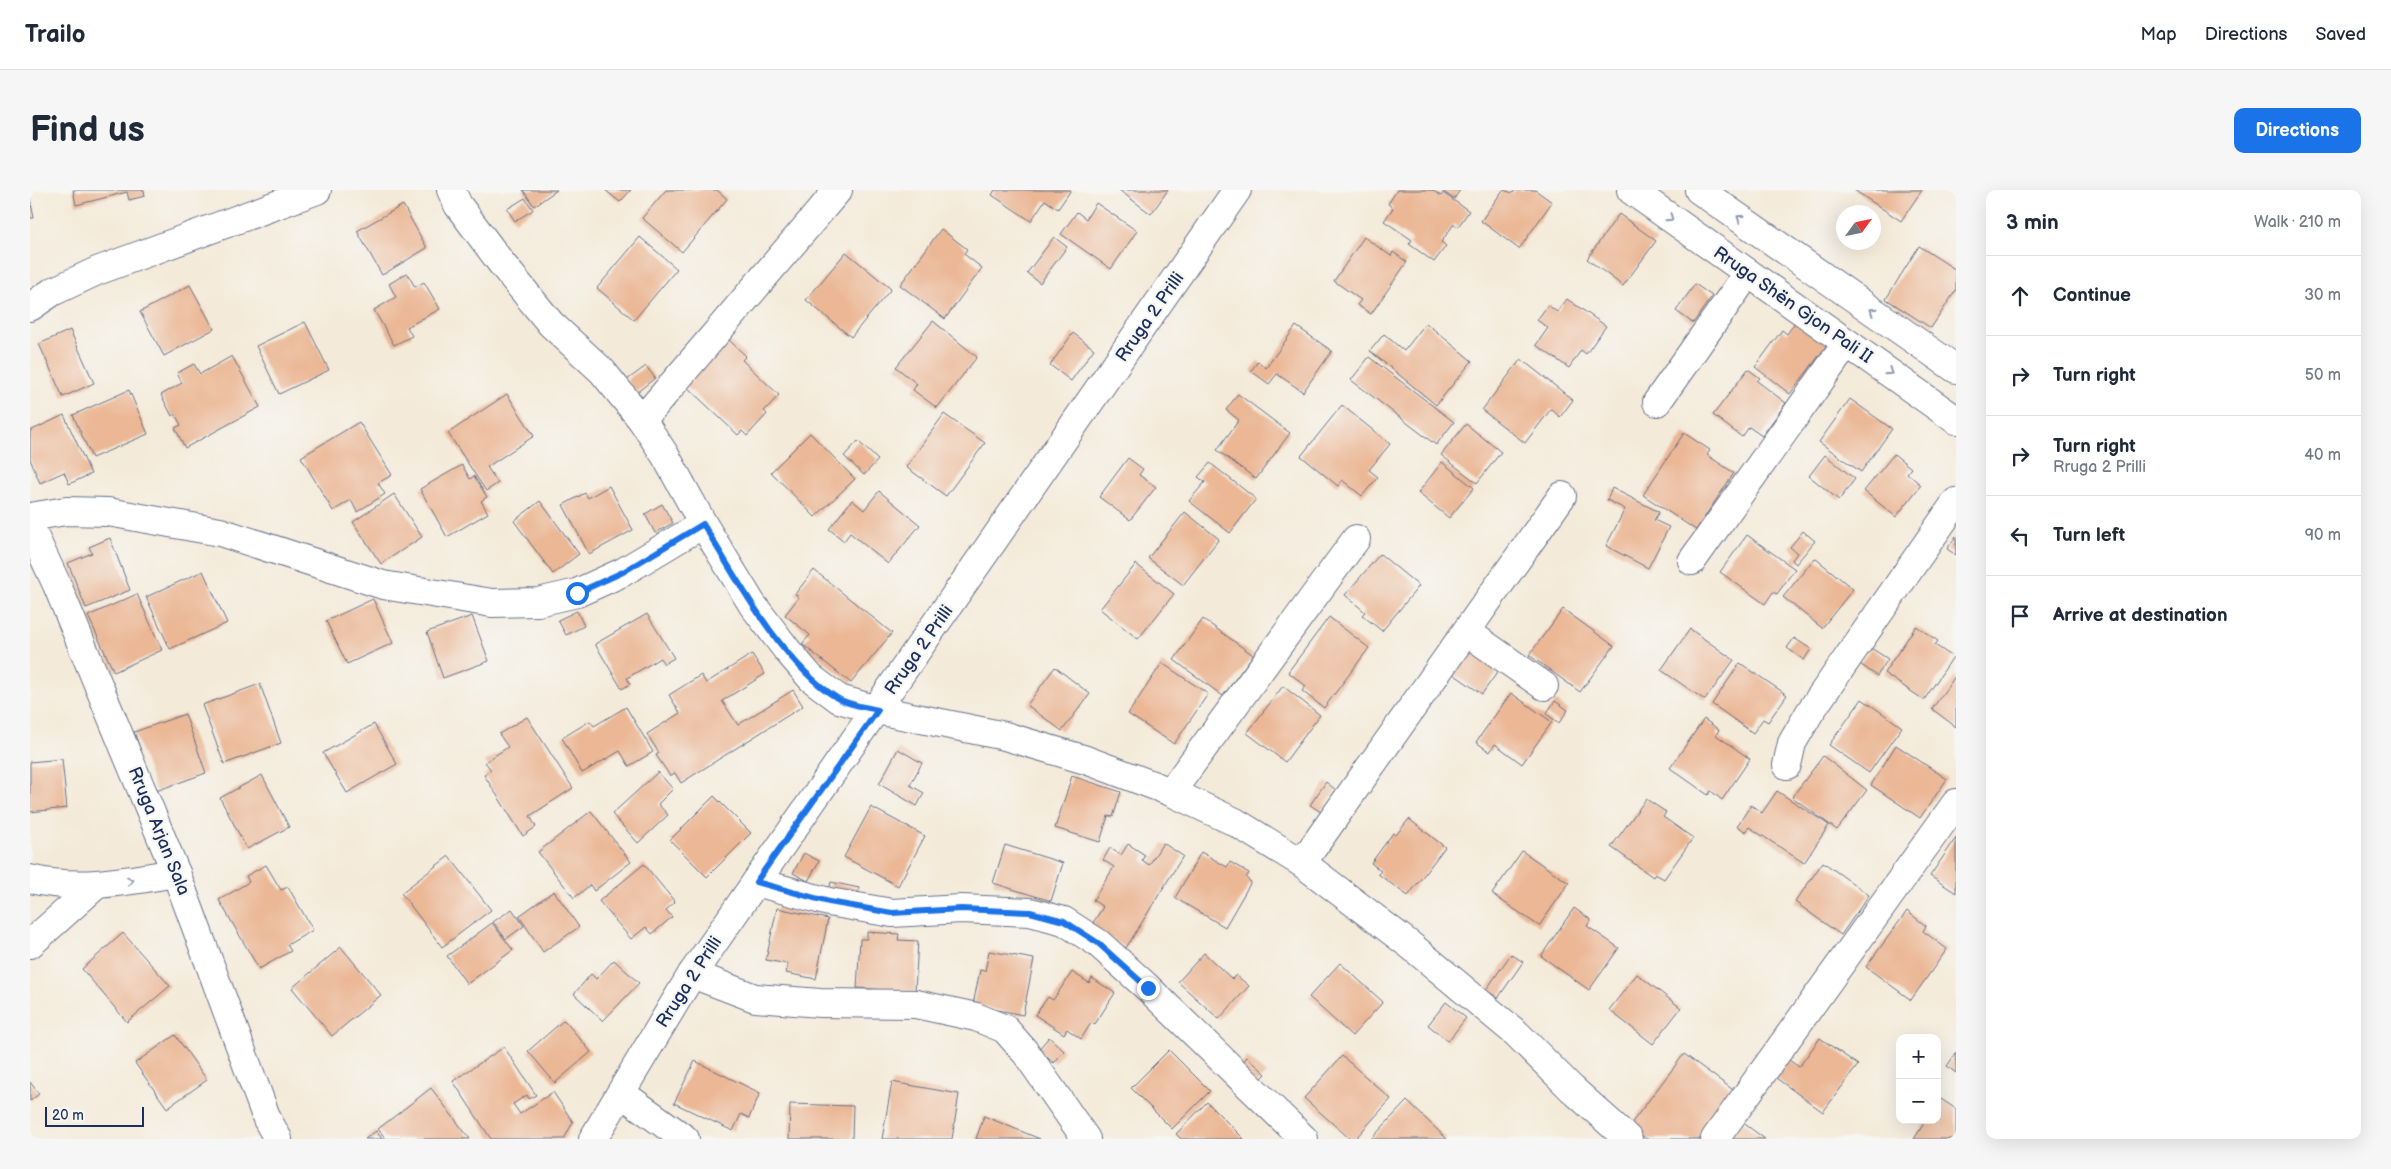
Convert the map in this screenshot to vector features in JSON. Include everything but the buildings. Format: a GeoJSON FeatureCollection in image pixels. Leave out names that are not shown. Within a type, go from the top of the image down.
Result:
{"type":"FeatureCollection","features":[{"type":"Feature","properties":{"kind":"street"},"geometry":{"type":"LineString","coordinates":[[30,307],[52,292],[97,270],[317,190]]}},
{"type":"Feature","properties":{"kind":"street"},"geometry":{"type":"LineString","coordinates":[[451,190],[458,205],[545,316],[602,371],[642,420],[665,455],[703,524],[752,604],[787,650],[812,678],[838,699],[878,710],[1006,736],[1086,760],[1171,792],[1235,822],[1302,863],[1410,944],[1517,1034],[1571,1088],[1628,1139]]}},
{"type":"Feature","properties":{"kind":"street"},"geometry":{"type":"LineString","coordinates":[[642,420],[838,190]]}},
{"type":"Feature","properties":{"kind":"street","name":"Rruga 2 Prilli"},"geometry":{"type":"LineString","coordinates":[[592,1139],[692,974],[878,710],[1238,190]]}},
{"type":"Feature","properties":{"kind":"street","name":"Rruga Shën Gjon Pali II"},"geometry":{"type":"LineString","coordinates":[[1631,190],[1956,420]]}},
{"type":"Feature","properties":{"kind":"street"},"geometry":{"type":"LineString","coordinates":[[1699,190],[1956,369]]}},
{"type":"Feature","properties":{"kind":"street"},"geometry":{"type":"LineString","coordinates":[[1657,402],[1748,273]]}},
{"type":"Feature","properties":{"kind":"street"},"geometry":{"type":"LineString","coordinates":[[1692,561],[1847,343]]}},
{"type":"Feature","properties":{"kind":"street"},"geometry":{"type":"LineString","coordinates":[[1302,863],[1562,496]]}},
{"type":"Feature","properties":{"kind":"street"},"geometry":{"type":"LineString","coordinates":[[1786,765],[1792,743],[1810,712],[1956,502]]}},
{"type":"Feature","properties":{"kind":"street"},"geometry":{"type":"LineString","coordinates":[[30,518],[66,511],[108,512],[210,531],[383,585],[492,603],[538,602],[577,593],[623,572],[703,524]]}},
{"type":"Feature","properties":{"kind":"street","name":"Rruga Arjan Sala"},"geometry":{"type":"LineString","coordinates":[[30,527],[57,585],[176,873],[268,1118],[278,1139]]}},
{"type":"Feature","properties":{"kind":"street"},"geometry":{"type":"LineString","coordinates":[[1171,792],[1356,539]]}},
{"type":"Feature","properties":{"kind":"street"},"geometry":{"type":"LineString","coordinates":[[1467,632],[1544,686]]}},
{"type":"Feature","properties":{"kind":"street"},"geometry":{"type":"LineString","coordinates":[[1715,1139],[1956,804]]}},
{"type":"Feature","properties":{"kind":"street"},"geometry":{"type":"LineString","coordinates":[[30,880],[44,883],[96,885],[176,873]]}},
{"type":"Feature","properties":{"kind":"street"},"geometry":{"type":"LineString","coordinates":[[756,882],[829,902],[892,913],[961,909],[1030,912],[1064,921],[1098,943],[1148,988],[1304,1139]]}},
{"type":"Feature","properties":{"kind":"street"},"geometry":{"type":"LineString","coordinates":[[30,944],[96,885]]}},
{"type":"Feature","properties":{"kind":"street"},"geometry":{"type":"LineString","coordinates":[[692,974],[755,998],[820,1003],[916,1004],[976,1018],[1005,1029],[1026,1054],[1086,1139]]}},
{"type":"Feature","properties":{"kind":"street"},"geometry":{"type":"LineString","coordinates":[[621,1093],[685,1139]]}},
{"type":"Feature","properties":{"kind":"route"},"geometry":{"type":"LineString","coordinates":[[577,593],[623,572],[703,524],[752,604],[787,650],[812,678],[838,699],[878,710],[756,882],[829,902],[892,913],[961,909],[1030,912],[1064,921],[1098,943],[1148,988]]}}]}
